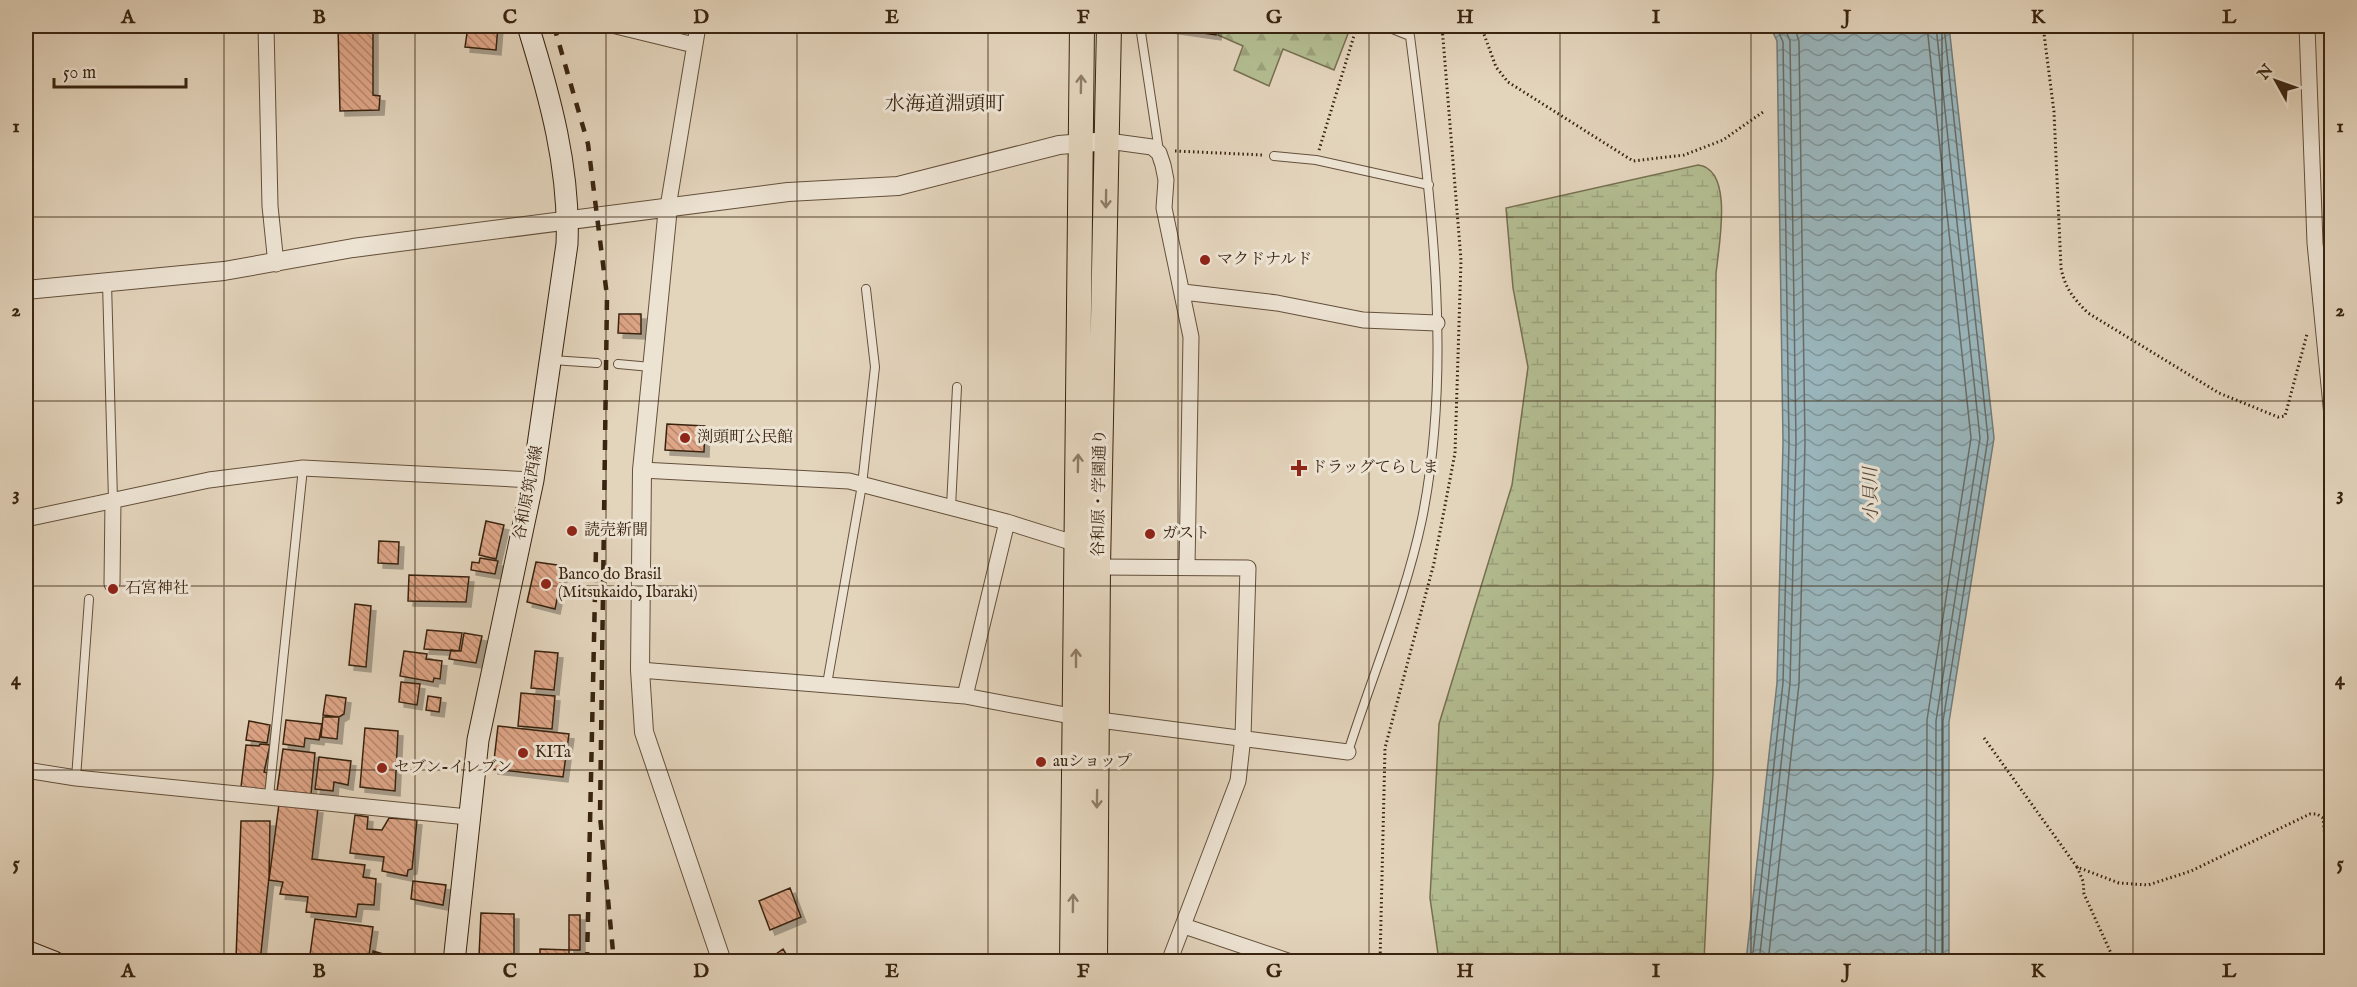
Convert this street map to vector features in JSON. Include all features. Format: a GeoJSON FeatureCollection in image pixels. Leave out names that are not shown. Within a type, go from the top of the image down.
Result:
{"type":"FeatureCollection","features":[{"type":"Feature","properties":{"kind":"highway","name":"谷和原・学園通り"},"geometry":{"type":"LineString","coordinates":[[1082,26],[1077,544],[1087,718],[1095,962]]}},
{"type":"Feature","properties":{"kind":"highway","name":"谷和原・学園通り"},"geometry":{"type":"LineString","coordinates":[[1072,962],[1098,567],[1108,141],[1108,26]]}},
{"type":"Feature","properties":{"kind":"main road","name":"谷和原筑西線"},"geometry":{"type":"LineString","coordinates":[[454,962],[478,740],[533,480],[565,273],[568,219],[563,161],[545,83],[528,26]]}},
{"type":"Feature","properties":{"kind":"main road"},"geometry":{"type":"LineString","coordinates":[[26,951],[54,962]]}},
{"type":"Feature","properties":{"kind":"street"},"geometry":{"type":"LineString","coordinates":[[266,26],[270,206],[276,264]]}},
{"type":"Feature","properties":{"kind":"street"},"geometry":{"type":"LineString","coordinates":[[616,26],[694,45]]}},
{"type":"Feature","properties":{"kind":"street"},"geometry":{"type":"LineString","coordinates":[[698,26],[668,207],[642,470],[640,670],[644,732],[722,962]]}},
{"type":"Feature","properties":{"kind":"street"},"geometry":{"type":"LineString","coordinates":[[2307,26],[2314,243],[2331,416]]}},
{"type":"Feature","properties":{"kind":"street"},"geometry":{"type":"LineString","coordinates":[[26,290],[276,264],[353,248],[788,192],[898,186],[1080,141],[1108,141],[1152,147],[1160,153],[1166,180],[1164,208],[1191,337],[1187,566]]}},
{"type":"Feature","properties":{"kind":"street"},"geometry":{"type":"LineString","coordinates":[[1183,292],[1277,303],[1363,320],[1437,323]]}},
{"type":"Feature","properties":{"kind":"street"},"geometry":{"type":"LineString","coordinates":[[26,519],[208,480],[303,468],[533,480]]}},
{"type":"Feature","properties":{"kind":"street"},"geometry":{"type":"LineString","coordinates":[[642,470],[849,481],[1006,522],[1077,544]]}},
{"type":"Feature","properties":{"kind":"street"},"geometry":{"type":"LineString","coordinates":[[112,584],[113,500]]}},
{"type":"Feature","properties":{"kind":"street"},"geometry":{"type":"LineString","coordinates":[[964,696],[1006,522]]}},
{"type":"Feature","properties":{"kind":"street"},"geometry":{"type":"LineString","coordinates":[[1098,567],[1248,568],[1244,737],[1238,781],[1169,962]]}},
{"type":"Feature","properties":{"kind":"street"},"geometry":{"type":"LineString","coordinates":[[640,670],[964,696],[1087,718],[1348,752]]}},
{"type":"Feature","properties":{"kind":"street"},"geometry":{"type":"LineString","coordinates":[[26,770],[76,778],[468,817]]}},
{"type":"Feature","properties":{"kind":"street"},"geometry":{"type":"LineString","coordinates":[[1184,926],[1291,962]]}},
{"type":"Feature","properties":{"kind":"lane"},"geometry":{"type":"LineString","coordinates":[[1140,26],[1160,153]]}},
{"type":"Feature","properties":{"kind":"lane"},"geometry":{"type":"LineString","coordinates":[[1348,752],[1410,565],[1422,518],[1434,425],[1437,323],[1429,184],[1410,36],[1385,26]]}},
{"type":"Feature","properties":{"kind":"lane"},"geometry":{"type":"LineString","coordinates":[[1274,156],[1316,160],[1429,184]]}},
{"type":"Feature","properties":{"kind":"lane"},"geometry":{"type":"LineString","coordinates":[[108,283],[113,500]]}},
{"type":"Feature","properties":{"kind":"lane"},"geometry":{"type":"LineString","coordinates":[[827,684],[862,484],[875,367],[866,290]]}},
{"type":"Feature","properties":{"kind":"lane"},"geometry":{"type":"LineString","coordinates":[[552,360],[597,363]]}},
{"type":"Feature","properties":{"kind":"lane"},"geometry":{"type":"LineString","coordinates":[[618,364],[653,367]]}},
{"type":"Feature","properties":{"kind":"lane"},"geometry":{"type":"LineString","coordinates":[[951,507],[957,387]]}},
{"type":"Feature","properties":{"kind":"lane"},"geometry":{"type":"LineString","coordinates":[[269,796],[303,468]]}},
{"type":"Feature","properties":{"kind":"lane"},"geometry":{"type":"LineString","coordinates":[[76,778],[89,599]]}},
{"type":"Feature","properties":{"kind":"path"},"geometry":{"type":"LineString","coordinates":[[1316,160],[1357,26]]}},
{"type":"Feature","properties":{"kind":"path"},"geometry":{"type":"LineString","coordinates":[[1481,26],[1496,67],[1508,82],[1633,161],[1684,155],[1723,140],[1763,111]]}},
{"type":"Feature","properties":{"kind":"path"},"geometry":{"type":"LineString","coordinates":[[2043,26],[2054,112],[2061,268],[2064,286],[2073,299],[2088,313],[2219,393],[2278,417],[2285,416],[2312,314],[2320,298]]}},
{"type":"Feature","properties":{"kind":"path"},"geometry":{"type":"LineString","coordinates":[[1175,151],[1274,156]]}},
{"type":"Feature","properties":{"kind":"path"},"geometry":{"type":"LineString","coordinates":[[1984,738],[2077,867],[2083,881],[2084,894],[2115,962]]}},
{"type":"Feature","properties":{"kind":"path"},"geometry":{"type":"LineString","coordinates":[[2077,867],[2119,883],[2148,885],[2191,871],[2310,814],[2317,814],[2323,818],[2331,905]]}},
{"type":"Feature","properties":{"kind":"green space"},"geometry":{"type":"Polygon","coordinates":[[[1221,26],[1351,26],[1334,70],[1283,49],[1269,86],[1234,70],[1243,46],[1218,35],[1221,26]]]}},
{"type":"Feature","properties":{"kind":"green space"},"geometry":{"type":"Polygon","coordinates":[[[1698,165],[1709,170],[1717,180],[1722,212],[1716,274],[1713,774],[1704,961],[1439,961],[1430,898],[1439,724],[1512,485],[1528,367],[1513,288],[1506,208],[1698,165]]]}},
{"type":"Feature","properties":{"kind":"water","name":"小貝川"},"geometry":{"type":"Polygon","coordinates":[[[1770,26],[1949,26],[1994,438],[1949,722],[1949,961],[1746,961],[1777,683],[1783,442],[1777,41],[1770,26]]]}},
{"type":"Feature","properties":{"kind":"building"},"geometry":{"type":"Polygon","coordinates":[[[338,26],[373,26],[373,95],[380,96],[379,110],[340,111],[338,26]]]}},
{"type":"Feature","properties":{"kind":"building"},"geometry":{"type":"Polygon","coordinates":[[[468,26],[498,26],[496,50],[465,47],[468,26]]]}},
{"type":"Feature","properties":{"kind":"building"},"geometry":{"type":"Polygon","coordinates":[[[1154,26],[1217,26],[1216,35],[1154,26]]]}},
{"type":"Feature","properties":{"kind":"building"},"geometry":{"type":"Polygon","coordinates":[[[619,314],[641,314],[641,334],[618,333],[619,314]]]}},
{"type":"Feature","properties":{"kind":"building","name":"渕頭町公民館"},"geometry":{"type":"Polygon","coordinates":[[[667,424],[705,426],[704,452],[665,450],[667,424]]]}},
{"type":"Feature","properties":{"kind":"building"},"geometry":{"type":"Polygon","coordinates":[[[486,521],[504,525],[496,559],[479,555],[486,521]]]}},
{"type":"Feature","properties":{"kind":"building"},"geometry":{"type":"Polygon","coordinates":[[[379,541],[399,542],[398,564],[378,563],[379,541]]]}},
{"type":"Feature","properties":{"kind":"building"},"geometry":{"type":"Polygon","coordinates":[[[480,558],[498,561],[495,574],[471,570],[472,562],[479,563],[480,558]]]}},
{"type":"Feature","properties":{"kind":"building","name":"Banco do Brasil (Mitsukaido, Ibaraki)"},"geometry":{"type":"Polygon","coordinates":[[[536,562],[564,566],[555,609],[527,602],[536,562]]]}},
{"type":"Feature","properties":{"kind":"building"},"geometry":{"type":"Polygon","coordinates":[[[409,575],[469,577],[466,602],[408,601],[409,575]]]}},
{"type":"Feature","properties":{"kind":"building"},"geometry":{"type":"Polygon","coordinates":[[[355,604],[371,606],[366,667],[349,665],[355,604]]]}},
{"type":"Feature","properties":{"kind":"building"},"geometry":{"type":"Polygon","coordinates":[[[427,630],[462,633],[459,651],[424,649],[427,630]]]}},
{"type":"Feature","properties":{"kind":"building"},"geometry":{"type":"Polygon","coordinates":[[[464,633],[482,636],[476,663],[449,659],[451,650],[461,651],[464,633]]]}},
{"type":"Feature","properties":{"kind":"building"},"geometry":{"type":"Polygon","coordinates":[[[404,651],[427,654],[426,659],[442,661],[440,679],[434,678],[433,682],[400,676],[404,651]]]}},
{"type":"Feature","properties":{"kind":"building"},"geometry":{"type":"Polygon","coordinates":[[[535,651],[558,653],[554,690],[531,688],[535,651]]]}},
{"type":"Feature","properties":{"kind":"building"},"geometry":{"type":"Polygon","coordinates":[[[401,682],[420,684],[417,705],[399,702],[401,682]]]}},
{"type":"Feature","properties":{"kind":"building"},"geometry":{"type":"Polygon","coordinates":[[[521,693],[555,696],[552,729],[518,726],[521,693]]]}},
{"type":"Feature","properties":{"kind":"building"},"geometry":{"type":"Polygon","coordinates":[[[326,695],[346,698],[344,714],[339,717],[323,715],[326,695]]]}},
{"type":"Feature","properties":{"kind":"building"},"geometry":{"type":"Polygon","coordinates":[[[428,696],[441,698],[439,712],[426,710],[428,696]]]}},
{"type":"Feature","properties":{"kind":"building"},"geometry":{"type":"Polygon","coordinates":[[[323,717],[339,717],[337,739],[321,737],[323,717]]]}},
{"type":"Feature","properties":{"kind":"building"},"geometry":{"type":"Polygon","coordinates":[[[286,720],[322,724],[319,740],[305,738],[304,747],[283,744],[286,720]]]}},
{"type":"Feature","properties":{"kind":"building"},"geometry":{"type":"Polygon","coordinates":[[[249,721],[270,725],[267,743],[246,740],[249,721]]]}},
{"type":"Feature","properties":{"kind":"building"},"geometry":{"type":"Polygon","coordinates":[[[498,726],[569,734],[563,777],[493,769],[498,726]]]}},
{"type":"Feature","properties":{"kind":"building"},"geometry":{"type":"Polygon","coordinates":[[[365,728],[398,731],[395,791],[360,787],[365,728]]]}},
{"type":"Feature","properties":{"kind":"building"},"geometry":{"type":"Polygon","coordinates":[[[260,744],[270,745],[264,772],[267,773],[266,791],[241,787],[246,745],[259,746],[260,744]]]}},
{"type":"Feature","properties":{"kind":"building"},"geometry":{"type":"Polygon","coordinates":[[[283,749],[315,753],[311,794],[277,791],[283,749]]]}},
{"type":"Feature","properties":{"kind":"building"},"geometry":{"type":"Polygon","coordinates":[[[319,757],[351,761],[348,785],[334,782],[333,791],[315,789],[319,757]]]}},
{"type":"Feature","properties":{"kind":"building"},"geometry":{"type":"Polygon","coordinates":[[[279,804],[318,808],[312,859],[365,865],[363,877],[376,879],[374,905],[358,904],[356,917],[306,912],[308,897],[280,894],[283,882],[269,880],[279,804]]]}},
{"type":"Feature","properties":{"kind":"building"},"geometry":{"type":"Polygon","coordinates":[[[355,815],[368,817],[367,829],[382,830],[389,818],[417,820],[412,869],[408,870],[407,876],[382,871],[384,857],[350,853],[355,815]]]}},
{"type":"Feature","properties":{"kind":"building"},"geometry":{"type":"Polygon","coordinates":[[[241,821],[270,821],[269,877],[260,962],[236,959],[241,821]]]}},
{"type":"Feature","properties":{"kind":"building"},"geometry":{"type":"Polygon","coordinates":[[[413,881],[446,885],[443,905],[411,899],[413,881]]]}},
{"type":"Feature","properties":{"kind":"building"},"geometry":{"type":"Polygon","coordinates":[[[790,888],[801,917],[770,930],[759,901],[790,888]]]}},
{"type":"Feature","properties":{"kind":"building"},"geometry":{"type":"Polygon","coordinates":[[[481,913],[514,914],[514,962],[474,962],[474,956],[479,956],[481,913]]]}},
{"type":"Feature","properties":{"kind":"building"},"geometry":{"type":"Polygon","coordinates":[[[569,915],[580,915],[580,950],[569,950],[569,915]]]}},
{"type":"Feature","properties":{"kind":"building"},"geometry":{"type":"Polygon","coordinates":[[[315,919],[373,927],[368,962],[309,962],[315,919]]]}},
{"type":"Feature","properties":{"kind":"building"},"geometry":{"type":"Polygon","coordinates":[[[540,949],[569,950],[569,962],[540,962],[540,949]]]}},
{"type":"Feature","properties":{"kind":"building"},"geometry":{"type":"Polygon","coordinates":[[[783,949],[791,962],[765,962],[783,949]]]}},
{"type":"Feature","properties":{"kind":"building"},"geometry":{"type":"Polygon","coordinates":[[[373,951],[397,958],[396,962],[372,962],[373,951]]]}},
{"type":"Feature","properties":{"kind":"railway"},"geometry":{"type":"LineString","coordinates":[[554,26],[588,144],[607,296],[600,816],[614,962]]}},
{"type":"Feature","properties":{"kind":"railway"},"geometry":{"type":"LineString","coordinates":[[587,962],[596,547]]}},
{"type":"Feature","properties":{"kind":"place","name":"マクドナルド"},"geometry":{"type":"Point","coordinates":[1205,260]}},
{"type":"Feature","properties":{"kind":"place","name":"渕頭町公民館"},"geometry":{"type":"Point","coordinates":[685,438]}},
{"type":"Feature","properties":{"kind":"place","name":"ドラッグてらしま"},"geometry":{"type":"Point","coordinates":[1299,468]}},
{"type":"Feature","properties":{"kind":"place","name":"読売新聞"},"geometry":{"type":"Point","coordinates":[572,531]}},
{"type":"Feature","properties":{"kind":"place","name":"ガスト"},"geometry":{"type":"Point","coordinates":[1150,534]}},
{"type":"Feature","properties":{"kind":"place","name":"Banco do Brasil (Mitsukaido, Ibaraki)"},"geometry":{"type":"Point","coordinates":[546,584]}},
{"type":"Feature","properties":{"kind":"place","name":"石宮神社"},"geometry":{"type":"Point","coordinates":[113,589]}},
{"type":"Feature","properties":{"kind":"place","name":"KITa"},"geometry":{"type":"Point","coordinates":[523,753]}},
{"type":"Feature","properties":{"kind":"place","name":"auショップ"},"geometry":{"type":"Point","coordinates":[1041,762]}},
{"type":"Feature","properties":{"kind":"place","name":"セブン-イレブン"},"geometry":{"type":"Point","coordinates":[382,768]}},
{"type":"Feature","properties":{"kind":"district","name":"水海道淵頭町"},"geometry":{"type":"Point","coordinates":[945,104]}}]}
